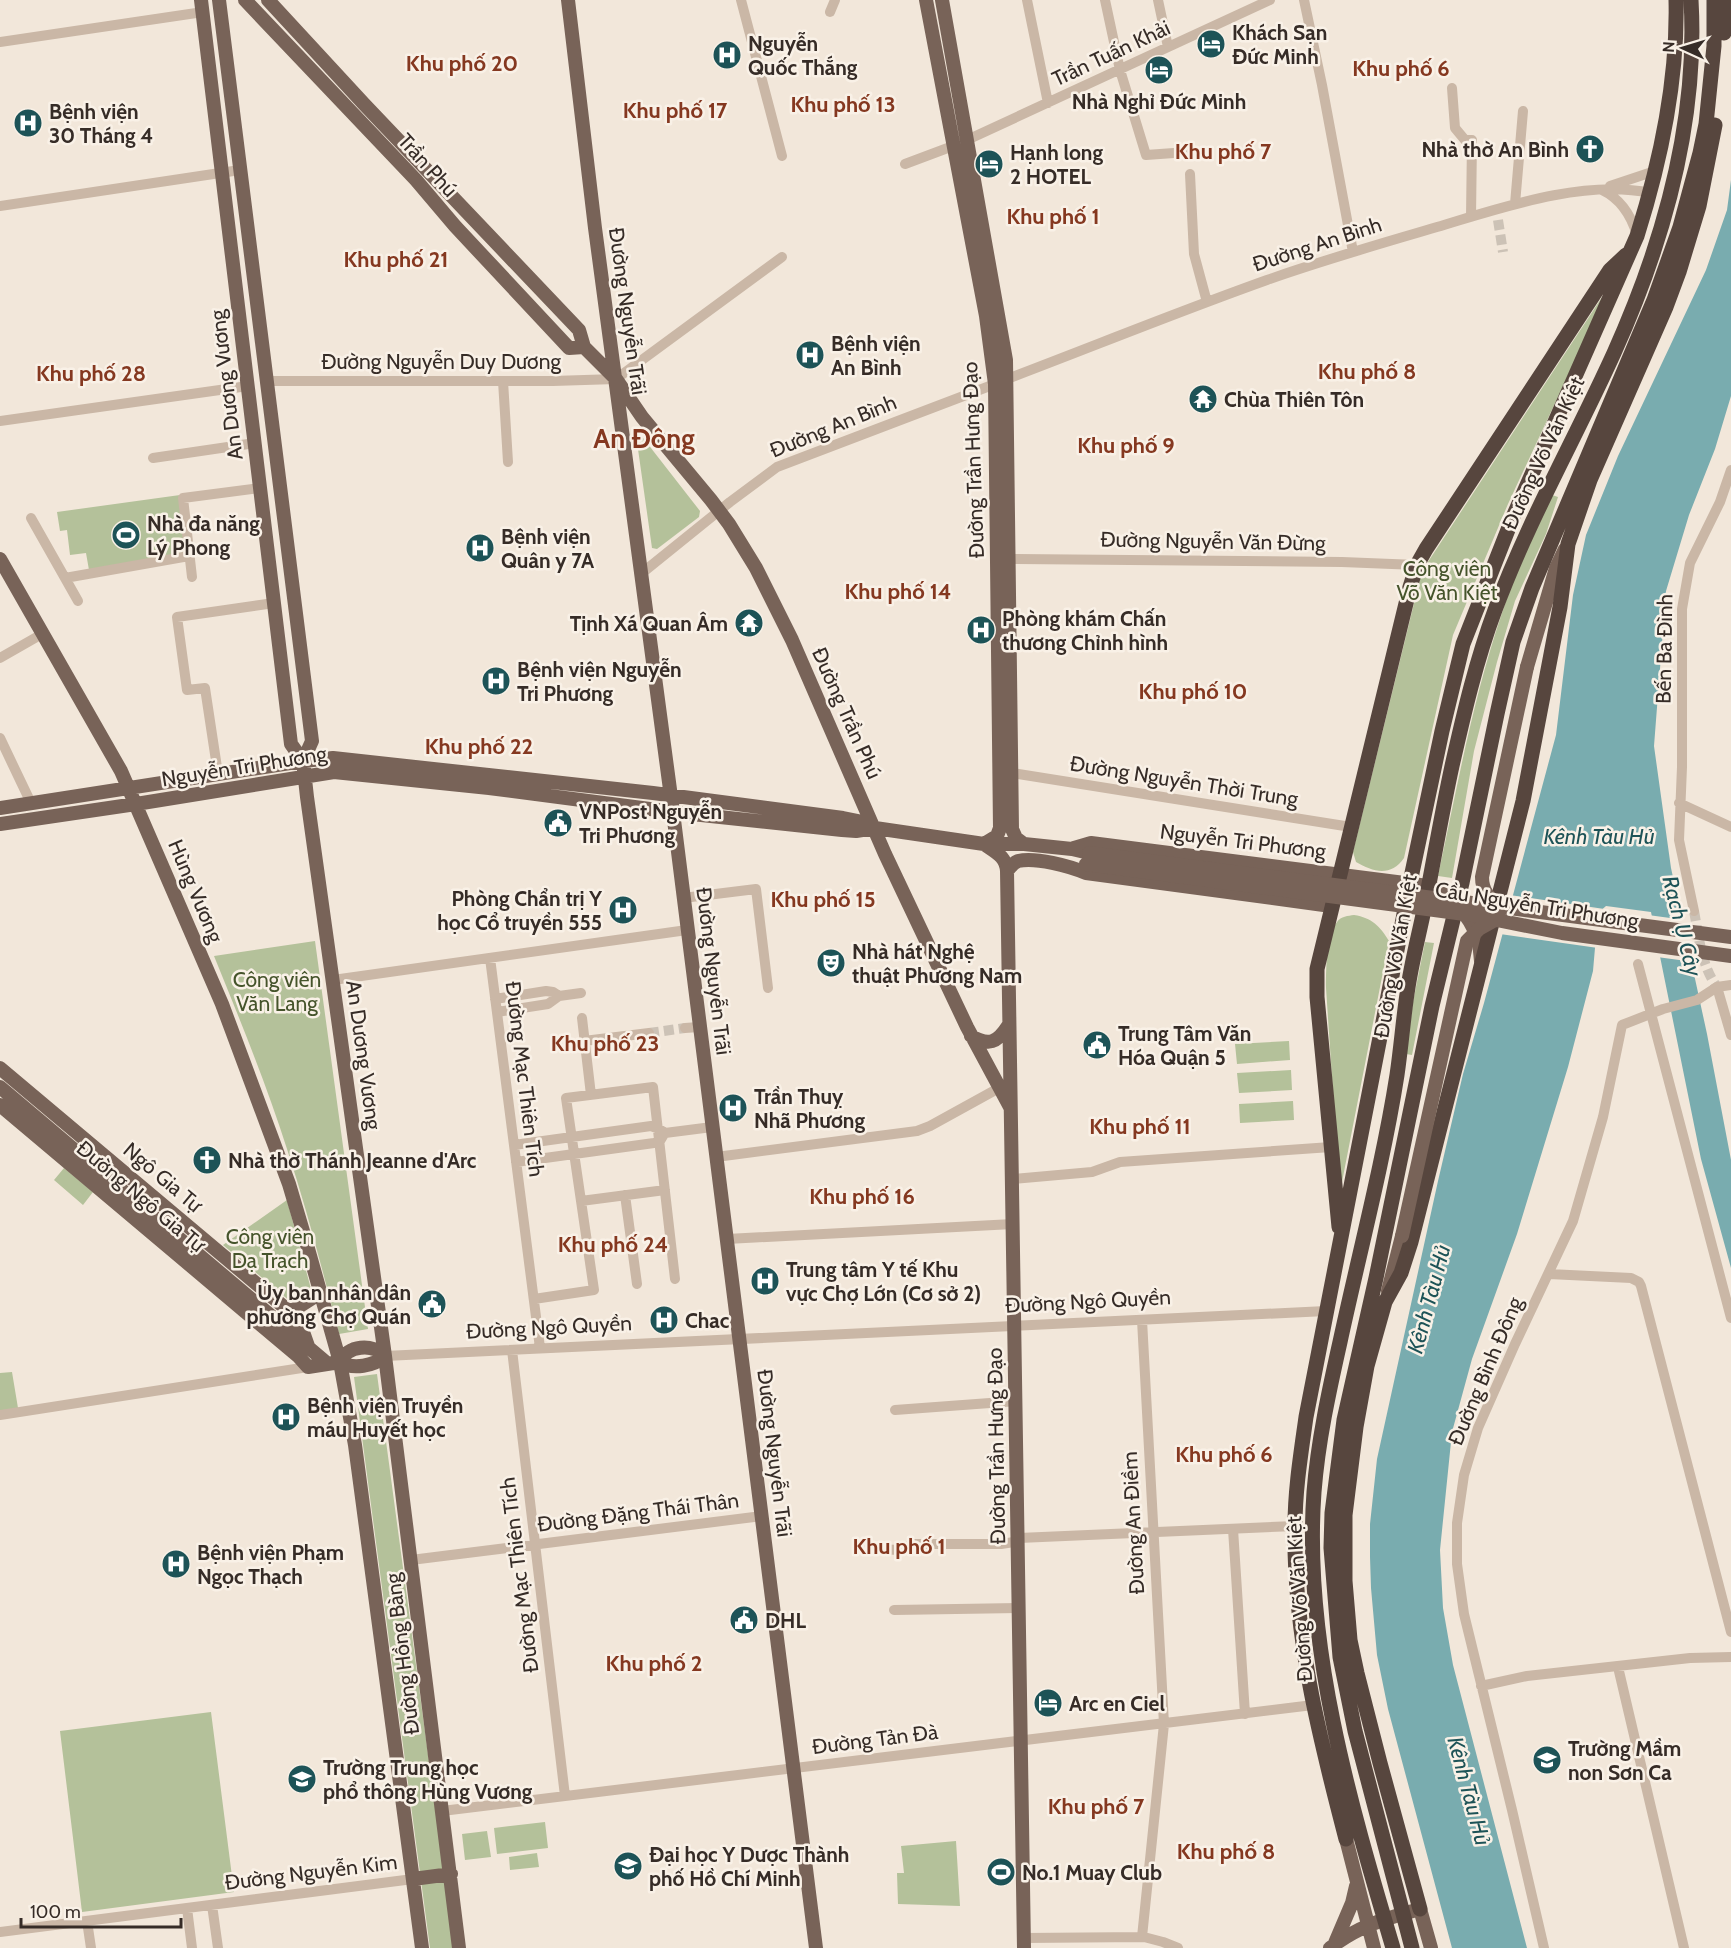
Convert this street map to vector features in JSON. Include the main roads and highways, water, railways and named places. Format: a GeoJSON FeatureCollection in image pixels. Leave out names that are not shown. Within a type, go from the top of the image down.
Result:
{"type":"FeatureCollection","features":[{"type":"Feature","properties":{"kind":"highway","name":"Đường Võ Văn Kiệt"},"geometry":{"type":"LineString","coordinates":[[1346,1839],[1313,1706],[1299,1616],[1294,1526],[1297,1480],[1306,1417],[1410,883],[1442,731],[1467,630],[1518,506],[1637,236],[1664,136],[1676,42],[1676,0]]}},
{"type":"Feature","properties":{"kind":"highway","name":"Đường Võ Văn Kiệt"},"geometry":{"type":"LineString","coordinates":[[1393,1948],[1335,1732],[1326,1690],[1316,1604],[1313,1548],[1314,1491],[1331,1383],[1397,1076],[1408,989],[1445,801],[1474,670],[1494,613],[1529,529],[1630,314],[1648,267],[1669,198],[1690,83],[1691,0]]}},
{"type":"Feature","properties":{"kind":"highway","name":"Đường Võ Văn Kiệt"},"geometry":{"type":"LineString","coordinates":[[1410,1948],[1355,1731],[1338,1637],[1330,1548],[1344,1420],[1432,1006],[1514,642],[1532,588],[1693,204],[1706,124],[1714,46],[1714,0]]}},
{"type":"Feature","properties":{"kind":"highway","name":"Đường Võ Văn Kiệt"},"geometry":{"type":"LineString","coordinates":[[1420,1909],[1380,1763],[1350,1640],[1345,1581],[1345,1515],[1356,1427],[1367,1366],[1385,1302],[1401,1273],[1411,1242],[1523,801],[1542,711],[1568,544],[1590,480],[1666,307],[1693,204],[1712,146],[1720,86],[1725,0]]}},
{"type":"Feature","properties":{"kind":"highway"},"geometry":{"type":"LineString","coordinates":[[1655,171],[1667,169],[1676,160]]}},
{"type":"Feature","properties":{"kind":"highway"},"geometry":{"type":"LineString","coordinates":[[1650,193],[1693,204]]}},
{"type":"Feature","properties":{"kind":"highway","name":"Đường Võ Văn Kiệt"},"geometry":{"type":"LineString","coordinates":[[1341,1244],[1316,982],[1331,906],[1410,587],[1417,565],[1610,270],[1631,251]]}},
{"type":"Feature","properties":{"kind":"highway"},"geometry":{"type":"LineString","coordinates":[[1590,480],[1599,425]]}},
{"type":"Feature","properties":{"kind":"highway"},"geometry":{"type":"LineString","coordinates":[[1344,1420],[1367,1366]]}},
{"type":"Feature","properties":{"kind":"main road","name":"Trần Phú"},"geometry":{"type":"LineString","coordinates":[[245,0],[569,348],[584,347]]}},
{"type":"Feature","properties":{"kind":"main road","name":"Trần Phú"},"geometry":{"type":"LineString","coordinates":[[268,0],[579,330],[584,347],[616,379]]}},
{"type":"Feature","properties":{"kind":"main road","name":"Đường Nguyễn Trãi"},"geometry":{"type":"LineString","coordinates":[[568,0],[673,812],[687,930],[692,1028],[712,1127],[816,1948]]}},
{"type":"Feature","properties":{"kind":"main road","name":"Đường Trần Hưng Đạo"},"geometry":{"type":"LineString","coordinates":[[926,0],[986,316],[1001,382],[1012,829],[1016,838],[1024,844]]}},
{"type":"Feature","properties":{"kind":"main road","name":"Đường Trần Hưng Đạo"},"geometry":{"type":"LineString","coordinates":[[942,0],[1006,360],[1001,382]]}},
{"type":"Feature","properties":{"kind":"main road"},"geometry":{"type":"LineString","coordinates":[[202,6],[219,5]]}},
{"type":"Feature","properties":{"kind":"main road","name":"An Dương Vương"},"geometry":{"type":"LineString","coordinates":[[219,5],[312,741],[303,760],[304,778],[385,1356]]}},
{"type":"Feature","properties":{"kind":"main road","name":"An Dương Vương"},"geometry":{"type":"LineString","coordinates":[[202,6],[291,744],[303,760]]}},
{"type":"Feature","properties":{"kind":"main road"},"geometry":{"type":"LineString","coordinates":[[213,97],[230,95]]}},
{"type":"Feature","properties":{"kind":"main road"},"geometry":{"type":"LineString","coordinates":[[383,146],[394,135]]}},
{"type":"Feature","properties":{"kind":"main road"},"geometry":{"type":"LineString","coordinates":[[953,146],[968,140]]}},
{"type":"Feature","properties":{"kind":"main road","name":"Đường Trần Phú"},"geometry":{"type":"LineString","coordinates":[[616,379],[642,417],[719,511],[748,553],[781,615],[875,828],[971,1036],[1010,1107]]}},
{"type":"Feature","properties":{"kind":"main road"},"geometry":{"type":"LineString","coordinates":[[248,386],[266,381]]}},
{"type":"Feature","properties":{"kind":"main road"},"geometry":{"type":"LineString","coordinates":[[255,443],[274,441]]}},
{"type":"Feature","properties":{"kind":"main road"},"geometry":{"type":"LineString","coordinates":[[1385,1302],[1402,1236],[1467,941],[1498,912],[1482,885],[1485,863],[1527,666],[1556,568],[1568,544]]}},
{"type":"Feature","properties":{"kind":"main road","name":"Hùng Vương"},"geometry":{"type":"LineString","coordinates":[[0,559],[129,787],[222,1004],[289,1184],[320,1293],[334,1363]]}},
{"type":"Feature","properties":{"kind":"main road","name":"Đường Trần Hưng Đạo"},"geometry":{"type":"LineString","coordinates":[[984,844],[997,836],[1000,828],[1004,559]]}},
{"type":"Feature","properties":{"kind":"main road","name":"Nguyễn Tri Phương"},"geometry":{"type":"LineString","coordinates":[[0,808],[303,760],[333,758],[490,781],[673,812],[842,830],[875,828],[984,844],[1024,844],[1072,849],[1091,843],[1428,886]]}},
{"type":"Feature","properties":{"kind":"main road","name":"Nguyễn Tri Phương"},"geometry":{"type":"LineString","coordinates":[[0,824],[334,772],[490,781],[670,796],[843,818],[875,828]]}},
{"type":"Feature","properties":{"kind":"main road"},"geometry":{"type":"LineString","coordinates":[[165,782],[172,799]]}},
{"type":"Feature","properties":{"kind":"main road"},"geometry":{"type":"LineString","coordinates":[[31,803],[33,820]]}},
{"type":"Feature","properties":{"kind":"main road"},"geometry":{"type":"LineString","coordinates":[[984,844],[1002,857],[1007,870]]}},
{"type":"Feature","properties":{"kind":"main road","name":"Nguyễn Tri Phương"},"geometry":{"type":"LineString","coordinates":[[1072,849],[1088,859]]}},
{"type":"Feature","properties":{"kind":"main road"},"geometry":{"type":"LineString","coordinates":[[1069,866],[1088,859]]}},
{"type":"Feature","properties":{"kind":"main road","name":"Cầu Nguyễn Tri Phương"},"geometry":{"type":"LineString","coordinates":[[1088,859],[1498,912],[1731,937]]}},
{"type":"Feature","properties":{"kind":"main road"},"geometry":{"type":"LineString","coordinates":[[1007,870],[1019,861],[1069,866],[1086,873],[1331,906]]}},
{"type":"Feature","properties":{"kind":"main road","name":"Đường Trần Hưng Đạo"},"geometry":{"type":"LineString","coordinates":[[1007,870],[1024,1943]]}},
{"type":"Feature","properties":{"kind":"main road"},"geometry":{"type":"LineString","coordinates":[[1303,902],[1309,870]]}},
{"type":"Feature","properties":{"kind":"main road"},"geometry":{"type":"LineString","coordinates":[[1428,886],[1440,890],[1456,905],[1477,936],[1482,962]]}},
{"type":"Feature","properties":{"kind":"main road","name":"Cầu Nguyễn Tri Phương"},"geometry":{"type":"LineString","coordinates":[[1498,912],[1562,933],[1731,956]]}},
{"type":"Feature","properties":{"kind":"main road"},"geometry":{"type":"LineString","coordinates":[[971,1036],[989,1042],[1003,1035],[1008,1026]]}},
{"type":"Feature","properties":{"kind":"main road","name":"Ngô Gia Tự"},"geometry":{"type":"LineString","coordinates":[[0,1068],[290,1312],[301,1326],[308,1346]]}},
{"type":"Feature","properties":{"kind":"main road","name":"Ngô Gia Tự"},"geometry":{"type":"LineString","coordinates":[[0,1087],[308,1346]]}},
{"type":"Feature","properties":{"kind":"main road","name":"Đường Ngô Gia Tự"},"geometry":{"type":"LineString","coordinates":[[0,1105],[308,1367]]}},
{"type":"Feature","properties":{"kind":"main road"},"geometry":{"type":"LineString","coordinates":[[50,1148],[59,1136]]}},
{"type":"Feature","properties":{"kind":"main road"},"geometry":{"type":"LineString","coordinates":[[93,1165],[106,1157]]}},
{"type":"Feature","properties":{"kind":"main road"},"geometry":{"type":"LineString","coordinates":[[136,1220],[146,1209]]}},
{"type":"Feature","properties":{"kind":"main road"},"geometry":{"type":"LineString","coordinates":[[181,1258],[205,1241]]}},
{"type":"Feature","properties":{"kind":"main road"},"geometry":{"type":"LineString","coordinates":[[278,1320],[320,1293]]}},
{"type":"Feature","properties":{"kind":"main road"},"geometry":{"type":"LineString","coordinates":[[308,1346],[334,1363]]}},
{"type":"Feature","properties":{"kind":"main road","name":"Đường Ngô Quyền"},"geometry":{"type":"LineString","coordinates":[[308,1367],[334,1363],[343,1354],[355,1349],[373,1348],[385,1356]]}},
{"type":"Feature","properties":{"kind":"main road","name":"Đường Hồng Bàng"},"geometry":{"type":"LineString","coordinates":[[385,1356],[459,1948]]}},
{"type":"Feature","properties":{"kind":"main road","name":"Đường Hồng Bàng"},"geometry":{"type":"LineString","coordinates":[[334,1363],[356,1456],[422,1948]]}},
{"type":"Feature","properties":{"kind":"main road","name":"Đường Võ Văn Kiệt"},"geometry":{"type":"LineString","coordinates":[[1346,1839],[1374,1948]]}},
{"type":"Feature","properties":{"kind":"main road"},"geometry":{"type":"LineString","coordinates":[[413,1879],[451,1874]]}},
{"type":"Feature","properties":{"kind":"main road"},"geometry":{"type":"LineString","coordinates":[[1332,1947],[1352,1903],[1356,1881]]}},
{"type":"Feature","properties":{"kind":"main road"},"geometry":{"type":"LineString","coordinates":[[1332,1947],[1352,1932],[1368,1924],[1420,1909]]}},
{"type":"Feature","properties":{"kind":"main road","name":"Đường Võ Văn Kiệt"},"geometry":{"type":"LineString","coordinates":[[1420,1909],[1430,1945]]}},
{"type":"Feature","properties":{"kind":"main road"},"geometry":{"type":"LineString","coordinates":[[1410,1948],[1430,1945]]}},
{"type":"Feature","properties":{"kind":"water","name":"Kênh Tàu Hủ"},"geometry":{"type":"Polygon","coordinates":[[[1731,180],[1731,396],[1715,449],[1689,515],[1666,591],[1654,746],[1671,868],[1707,1034],[1731,1160],[1731,1268],[1701,1159],[1651,912],[1606,906],[1598,913],[1593,971],[1568,1067],[1517,1234],[1472,1359],[1452,1432],[1440,1550],[1443,1608],[1453,1665],[1527,1948],[1452,1948],[1388,1709],[1377,1655],[1371,1588],[1370,1524],[1377,1459],[1463,1074],[1556,735],[1573,595],[1586,535],[1618,456],[1706,270],[1727,210],[1731,180]]]}},
{"type":"Feature","properties":{"kind":"tunnel"},"geometry":{"type":"LineString","coordinates":[[1498,220],[1503,252]]}},
{"type":"Feature","properties":{"kind":"tunnel"},"geometry":{"type":"LineString","coordinates":[[1694,911],[1704,960],[1717,987]]}},
{"type":"Feature","properties":{"kind":"tunnel"},"geometry":{"type":"LineString","coordinates":[[649,1033],[685,1028]]}},
{"type":"Feature","properties":{"kind":"place","name":"Khách Sạn Đức Minh"},"geometry":{"type":"Point","coordinates":[1211,44]}},
{"type":"Feature","properties":{"kind":"place","name":"Nguyễn Quốc Thắng"},"geometry":{"type":"Point","coordinates":[727,55]}},
{"type":"Feature","properties":{"kind":"place","name":"Nhà Nghỉ Đức Minh"},"geometry":{"type":"Point","coordinates":[1159,70]}},
{"type":"Feature","properties":{"kind":"place","name":"Bệnh viện 30 Tháng 4"},"geometry":{"type":"Point","coordinates":[28,123]}},
{"type":"Feature","properties":{"kind":"place","name":"Nhà thờ An Bình"},"geometry":{"type":"Point","coordinates":[1590,149]}},
{"type":"Feature","properties":{"kind":"place","name":"Hạnh long 2 HOTEL"},"geometry":{"type":"Point","coordinates":[989,164]}},
{"type":"Feature","properties":{"kind":"place","name":"Bệnh viện An Bình"},"geometry":{"type":"Point","coordinates":[810,355]}},
{"type":"Feature","properties":{"kind":"place","name":"Chùa Thiên Tôn"},"geometry":{"type":"Point","coordinates":[1203,399]}},
{"type":"Feature","properties":{"kind":"place","name":"Nhà đa năng Lý Phong"},"geometry":{"type":"Point","coordinates":[126,535]}},
{"type":"Feature","properties":{"kind":"place","name":"Bệnh viện Quân y 7A"},"geometry":{"type":"Point","coordinates":[480,548]}},
{"type":"Feature","properties":{"kind":"place","name":"Tịnh Xá Quan Âm"},"geometry":{"type":"Point","coordinates":[749,623]}},
{"type":"Feature","properties":{"kind":"place","name":"Phòng khám Chấn thương Chỉnh hình"},"geometry":{"type":"Point","coordinates":[981,630]}},
{"type":"Feature","properties":{"kind":"place","name":"Bệnh viện Nguyễn Tri Phương"},"geometry":{"type":"Point","coordinates":[496,681]}},
{"type":"Feature","properties":{"kind":"place","name":"VNPost Nguyễn Tri Phương"},"geometry":{"type":"Point","coordinates":[558,823]}},
{"type":"Feature","properties":{"kind":"place","name":"Phòng Chẩn trị Y học Cổ truyền 555"},"geometry":{"type":"Point","coordinates":[623,910]}},
{"type":"Feature","properties":{"kind":"place","name":"Nhà hát Nghệ thuật Phương Nam"},"geometry":{"type":"Point","coordinates":[831,963]}},
{"type":"Feature","properties":{"kind":"place","name":"Trung Tâm Văn Hóa Quận 5"},"geometry":{"type":"Point","coordinates":[1097,1045]}},
{"type":"Feature","properties":{"kind":"place","name":"Trần Thuỵ Nhã Phương"},"geometry":{"type":"Point","coordinates":[733,1108]}},
{"type":"Feature","properties":{"kind":"place","name":"Nhà thờ Thánh Jeanne d'Arc"},"geometry":{"type":"Point","coordinates":[207,1160]}},
{"type":"Feature","properties":{"kind":"place","name":"Trung tâm Y tế Khu vực Chợ Lớn (Cơ sở 2)"},"geometry":{"type":"Point","coordinates":[765,1281]}},
{"type":"Feature","properties":{"kind":"place","name":"Ủy ban nhân dân phường Chợ Quán"},"geometry":{"type":"Point","coordinates":[432,1304]}},
{"type":"Feature","properties":{"kind":"place","name":"Chac"},"geometry":{"type":"Point","coordinates":[664,1320]}},
{"type":"Feature","properties":{"kind":"place","name":"Bệnh viện Truyền máu Huyết học"},"geometry":{"type":"Point","coordinates":[286,1417]}},
{"type":"Feature","properties":{"kind":"place","name":"Bệnh viện Phạm Ngọc Thạch"},"geometry":{"type":"Point","coordinates":[176,1564]}},
{"type":"Feature","properties":{"kind":"place","name":"DHL"},"geometry":{"type":"Point","coordinates":[744,1620]}},
{"type":"Feature","properties":{"kind":"place","name":"Arc en Ciel"},"geometry":{"type":"Point","coordinates":[1048,1703]}},
{"type":"Feature","properties":{"kind":"place","name":"Trường Mầm non Sơn Ca"},"geometry":{"type":"Point","coordinates":[1547,1760]}},
{"type":"Feature","properties":{"kind":"place","name":"Trường Trung học phổ thông Hùng Vương"},"geometry":{"type":"Point","coordinates":[302,1779]}},
{"type":"Feature","properties":{"kind":"place","name":"Đại học Y Dược Thành phố Hồ Chí Minh"},"geometry":{"type":"Point","coordinates":[628,1866]}},
{"type":"Feature","properties":{"kind":"place","name":"No.1 Muay Club"},"geometry":{"type":"Point","coordinates":[1001,1872]}},
{"type":"Feature","properties":{"kind":"district","name":"Khu phố 20"},"geometry":{"type":"Point","coordinates":[462,63]}},
{"type":"Feature","properties":{"kind":"district","name":"Khu phố 6"},"geometry":{"type":"Point","coordinates":[1401,68]}},
{"type":"Feature","properties":{"kind":"district","name":"Khu phố 13"},"geometry":{"type":"Point","coordinates":[843,104]}},
{"type":"Feature","properties":{"kind":"district","name":"Khu phố 17"},"geometry":{"type":"Point","coordinates":[675,110]}},
{"type":"Feature","properties":{"kind":"district","name":"Khu phố 7"},"geometry":{"type":"Point","coordinates":[1223,151]}},
{"type":"Feature","properties":{"kind":"district","name":"Khu phố 1"},"geometry":{"type":"Point","coordinates":[1053,216]}},
{"type":"Feature","properties":{"kind":"district","name":"Khu phố 21"},"geometry":{"type":"Point","coordinates":[396,259]}},
{"type":"Feature","properties":{"kind":"district","name":"Khu phố 8"},"geometry":{"type":"Point","coordinates":[1367,371]}},
{"type":"Feature","properties":{"kind":"district","name":"Khu phố 28"},"geometry":{"type":"Point","coordinates":[91,373]}},
{"type":"Feature","properties":{"kind":"district","name":"An Đông"},"geometry":{"type":"Point","coordinates":[644,438]}},
{"type":"Feature","properties":{"kind":"district","name":"Khu phố 9"},"geometry":{"type":"Point","coordinates":[1126,445]}},
{"type":"Feature","properties":{"kind":"district","name":"Khu phố 14"},"geometry":{"type":"Point","coordinates":[898,591]}},
{"type":"Feature","properties":{"kind":"district","name":"Khu phố 10"},"geometry":{"type":"Point","coordinates":[1193,691]}},
{"type":"Feature","properties":{"kind":"district","name":"Khu phố 22"},"geometry":{"type":"Point","coordinates":[479,746]}},
{"type":"Feature","properties":{"kind":"district","name":"Khu phố 15"},"geometry":{"type":"Point","coordinates":[823,899]}},
{"type":"Feature","properties":{"kind":"district","name":"Khu phố 23"},"geometry":{"type":"Point","coordinates":[605,1043]}},
{"type":"Feature","properties":{"kind":"district","name":"Khu phố 11"},"geometry":{"type":"Point","coordinates":[1140,1126]}},
{"type":"Feature","properties":{"kind":"district","name":"Khu phố 16"},"geometry":{"type":"Point","coordinates":[862,1196]}},
{"type":"Feature","properties":{"kind":"district","name":"Khu phố 24"},"geometry":{"type":"Point","coordinates":[613,1244]}},
{"type":"Feature","properties":{"kind":"district","name":"Khu phố 6"},"geometry":{"type":"Point","coordinates":[1224,1454]}},
{"type":"Feature","properties":{"kind":"district","name":"Khu phố 1"},"geometry":{"type":"Point","coordinates":[899,1546]}},
{"type":"Feature","properties":{"kind":"district","name":"Khu phố 2"},"geometry":{"type":"Point","coordinates":[654,1663]}},
{"type":"Feature","properties":{"kind":"district","name":"Khu phố 7"},"geometry":{"type":"Point","coordinates":[1096,1806]}},
{"type":"Feature","properties":{"kind":"district","name":"Khu phố 8"},"geometry":{"type":"Point","coordinates":[1226,1851]}},
{"type":"Feature","properties":{"kind":"park label","name":"Công viên Võ Văn Kiệt"},"geometry":{"type":"Point","coordinates":[1447,580]}},
{"type":"Feature","properties":{"kind":"park label","name":"Công viên Văn Lang"},"geometry":{"type":"Point","coordinates":[277,991]}},
{"type":"Feature","properties":{"kind":"park label","name":"Công viên Dạ Trạch"},"geometry":{"type":"Point","coordinates":[270,1248]}},
{"type":"Feature","properties":{"kind":"water label","name":"Rạch Ụ Cây"},"geometry":{"type":"Point","coordinates":[1682,926]}}]}
